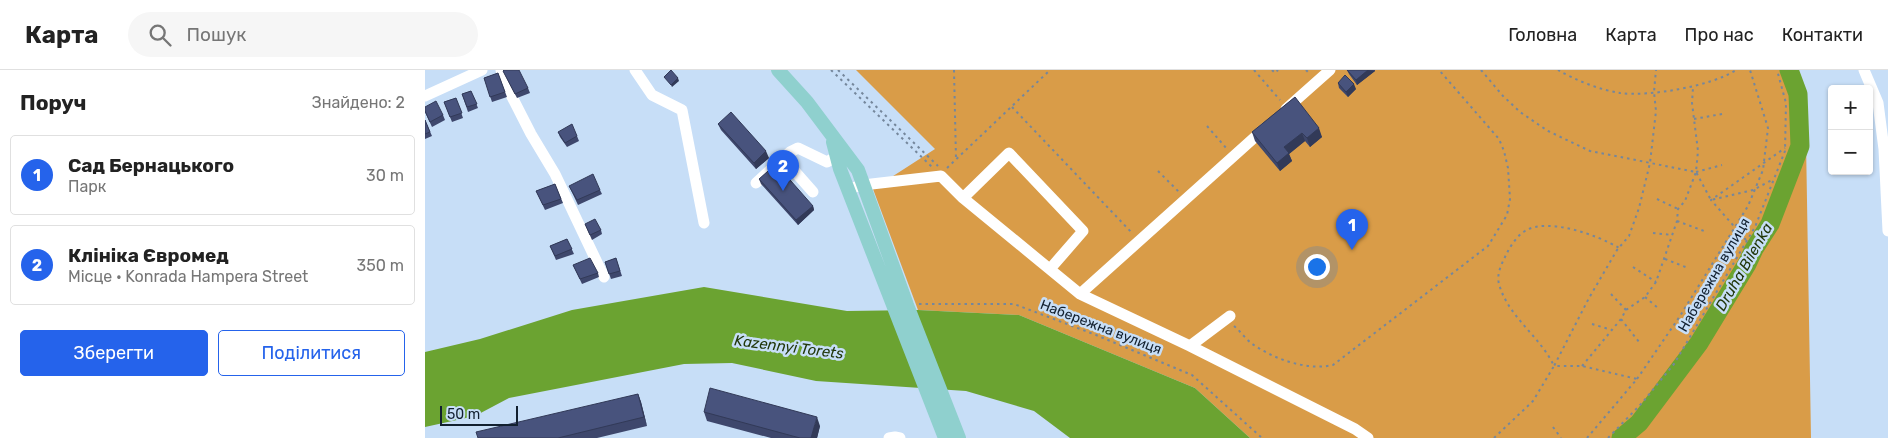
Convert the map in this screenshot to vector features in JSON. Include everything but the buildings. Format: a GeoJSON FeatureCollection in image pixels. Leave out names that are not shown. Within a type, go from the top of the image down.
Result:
{"type":"FeatureCollection","features":[{"type":"Feature","properties":{"kind":"main road"},"geometry":{"type":"LineString","coordinates":[[778,70],[807,102],[858,170],[907,305],[943,416],[945,438]]}},
{"type":"Feature","properties":{"kind":"main road"},"geometry":{"type":"LineString","coordinates":[[830,132],[848,189],[889,295],[943,416],[959,438]]}},
{"type":"Feature","properties":{"kind":"street"},"geometry":{"type":"LineString","coordinates":[[425,96],[482,70]]}},
{"type":"Feature","properties":{"kind":"street"},"geometry":{"type":"LineString","coordinates":[[501,70],[509,91],[531,134],[555,174],[603,277]]}},
{"type":"Feature","properties":{"kind":"street"},"geometry":{"type":"LineString","coordinates":[[635,70],[652,95],[682,110],[704,222]]}},
{"type":"Feature","properties":{"kind":"street"},"geometry":{"type":"LineString","coordinates":[[1080,294],[1330,70]]}},
{"type":"Feature","properties":{"kind":"street"},"geometry":{"type":"LineString","coordinates":[[1865,70],[1878,103],[1884,148],[1888,232]]}},
{"type":"Feature","properties":{"kind":"street"},"geometry":{"type":"LineString","coordinates":[[756,182],[783,158],[798,148],[827,162],[837,156]]}},
{"type":"Feature","properties":{"kind":"street"},"geometry":{"type":"LineString","coordinates":[[963,198],[1009,153],[1083,231],[1050,270]]}},
{"type":"Feature","properties":{"kind":"street"},"geometry":{"type":"LineString","coordinates":[[783,158],[813,192]]}},
{"type":"Feature","properties":{"kind":"street"},"geometry":{"type":"LineString","coordinates":[[848,189],[863,185],[941,176],[963,198],[1080,294],[1190,346],[1355,429],[1368,438]]}},
{"type":"Feature","properties":{"kind":"street"},"geometry":{"type":"LineString","coordinates":[[1190,346],[1228,317]]}},
{"type":"Feature","properties":{"kind":"street"},"geometry":{"type":"LineString","coordinates":[[889,438],[895,436],[900,438]]}},
{"type":"Feature","properties":{"kind":"path"},"geometry":{"type":"LineString","coordinates":[[831,70],[941,176]]}},
{"type":"Feature","properties":{"kind":"path"},"geometry":{"type":"LineString","coordinates":[[838,70],[943,171],[1050,70]]}},
{"type":"Feature","properties":{"kind":"path"},"geometry":{"type":"LineString","coordinates":[[954,70],[956,159]]}},
{"type":"Feature","properties":{"kind":"path"},"geometry":{"type":"LineString","coordinates":[[1254,70],[1280,114]]}},
{"type":"Feature","properties":{"kind":"path"},"geometry":{"type":"LineString","coordinates":[[1272,70],[1275,73],[1278,70]]}},
{"type":"Feature","properties":{"kind":"path"},"geometry":{"type":"LineString","coordinates":[[1228,317],[1249,342],[1268,354],[1307,366],[1322,367],[1333,365],[1488,246],[1507,215],[1510,199],[1510,180],[1504,151],[1499,139],[1439,70]]}},
{"type":"Feature","properties":{"kind":"path"},"geometry":{"type":"LineString","coordinates":[[1481,70],[1503,96],[1520,112],[1548,131],[1590,150],[1696,172],[1722,165]]}},
{"type":"Feature","properties":{"kind":"path"},"geometry":{"type":"LineString","coordinates":[[1558,70],[1574,79],[1620,93],[1654,92],[1693,87],[1726,77],[1737,70]]}},
{"type":"Feature","properties":{"kind":"path"},"geometry":{"type":"LineString","coordinates":[[1493,438],[1533,401],[1554,366],[1589,298],[1619,248],[1629,236],[1639,208],[1650,162],[1656,111],[1654,92],[1656,70]]}},
{"type":"Feature","properties":{"kind":"path"},"geometry":{"type":"LineString","coordinates":[[1587,438],[1637,379],[1680,316],[1748,206],[1763,170],[1768,128],[1750,70]]}},
{"type":"Feature","properties":{"kind":"path","name":"Набережна вулиця"},"geometry":{"type":"LineString","coordinates":[[1608,438],[1642,403],[1674,364],[1755,227],[1785,148],[1786,103],[1777,70]]}},
{"type":"Feature","properties":{"kind":"path"},"geometry":{"type":"LineString","coordinates":[[1582,366],[1621,319],[1626,310],[1645,297],[1656,282],[1677,220],[1678,209],[1685,201],[1696,172],[1698,151],[1692,103],[1693,87]]}},
{"type":"Feature","properties":{"kind":"path"},"geometry":{"type":"LineString","coordinates":[[1011,107],[1140,241]]}},
{"type":"Feature","properties":{"kind":"path"},"geometry":{"type":"LineString","coordinates":[[1694,119],[1722,114]]}},
{"type":"Feature","properties":{"kind":"path"},"geometry":{"type":"LineString","coordinates":[[1207,126],[1233,157]]}},
{"type":"Feature","properties":{"kind":"path"},"geometry":{"type":"LineString","coordinates":[[1711,200],[1785,148]]}},
{"type":"Feature","properties":{"kind":"path"},"geometry":{"type":"LineString","coordinates":[[1159,171],[1186,199]]}},
{"type":"Feature","properties":{"kind":"path"},"geometry":{"type":"LineString","coordinates":[[1696,172],[1711,200],[1746,240]]}},
{"type":"Feature","properties":{"kind":"path"},"geometry":{"type":"LineString","coordinates":[[1711,200],[1753,190],[1773,179]]}},
{"type":"Feature","properties":{"kind":"path"},"geometry":{"type":"LineString","coordinates":[[1657,199],[1678,209]]}},
{"type":"Feature","properties":{"kind":"path"},"geometry":{"type":"LineString","coordinates":[[1677,220],[1704,232]]}},
{"type":"Feature","properties":{"kind":"path"},"geometry":{"type":"LineString","coordinates":[[1554,366],[1548,354],[1525,328],[1503,296],[1498,281],[1500,268],[1506,255],[1515,240],[1525,230],[1538,228],[1556,227],[1590,234],[1606,240],[1619,248]]}},
{"type":"Feature","properties":{"kind":"path"},"geometry":{"type":"LineString","coordinates":[[1653,233],[1672,235]]}},
{"type":"Feature","properties":{"kind":"path"},"geometry":{"type":"LineString","coordinates":[[1665,259],[1688,268]]}},
{"type":"Feature","properties":{"kind":"path"},"geometry":{"type":"LineString","coordinates":[[1633,267],[1656,282]]}},
{"type":"Feature","properties":{"kind":"path"},"geometry":{"type":"LineString","coordinates":[[1611,294],[1626,310]]}},
{"type":"Feature","properties":{"kind":"path"},"geometry":{"type":"LineString","coordinates":[[1645,297],[1658,308]]}},
{"type":"Feature","properties":{"kind":"path","name":"Набережна вулиця"},"geometry":{"type":"LineString","coordinates":[[907,305],[935,303],[1014,304],[1192,374],[1262,438]]}},
{"type":"Feature","properties":{"kind":"path"},"geometry":{"type":"LineString","coordinates":[[1621,319],[1639,342]]}},
{"type":"Feature","properties":{"kind":"path"},"geometry":{"type":"LineString","coordinates":[[1592,324],[1612,330]]}},
{"type":"Feature","properties":{"kind":"path"},"geometry":{"type":"LineString","coordinates":[[1554,366],[1582,366],[1637,379]]}},
{"type":"Feature","properties":{"kind":"path"},"geometry":{"type":"LineString","coordinates":[[1553,427],[1561,438]]}},
{"type":"Feature","properties":{"kind":"shaded area"},"geometry":{"type":"Polygon","coordinates":[[[856,70],[1780,70],[1806,141],[1811,438],[1250,438],[1195,388],[1019,315],[918,310],[873,189],[935,149],[856,70]]]}},
{"type":"Feature","properties":{"kind":"water","name":"Kazennyi Torets"},"geometry":{"type":"Polygon","coordinates":[[[704,287],[847,311],[918,310],[1019,315],[1195,388],[1250,438],[1070,438],[1034,411],[966,391],[816,381],[732,363],[684,364],[509,398],[475,416],[425,427],[425,352],[480,339],[572,310],[704,287]]]}},
{"type":"Feature","properties":{"kind":"waterway","name":"Druha Bilenka"},"geometry":{"type":"LineString","coordinates":[[1621,438],[1639,423],[1699,343],[1770,224],[1800,146],[1798,94],[1789,70]]}},
{"type":"Feature","properties":{"kind":"place","name":"Клініка Євромед"},"geometry":{"type":"Point","coordinates":[783,191]}},
{"type":"Feature","properties":{"kind":"place","name":"Сад Бернацького"},"geometry":{"type":"Point","coordinates":[1352,250]}}]}
